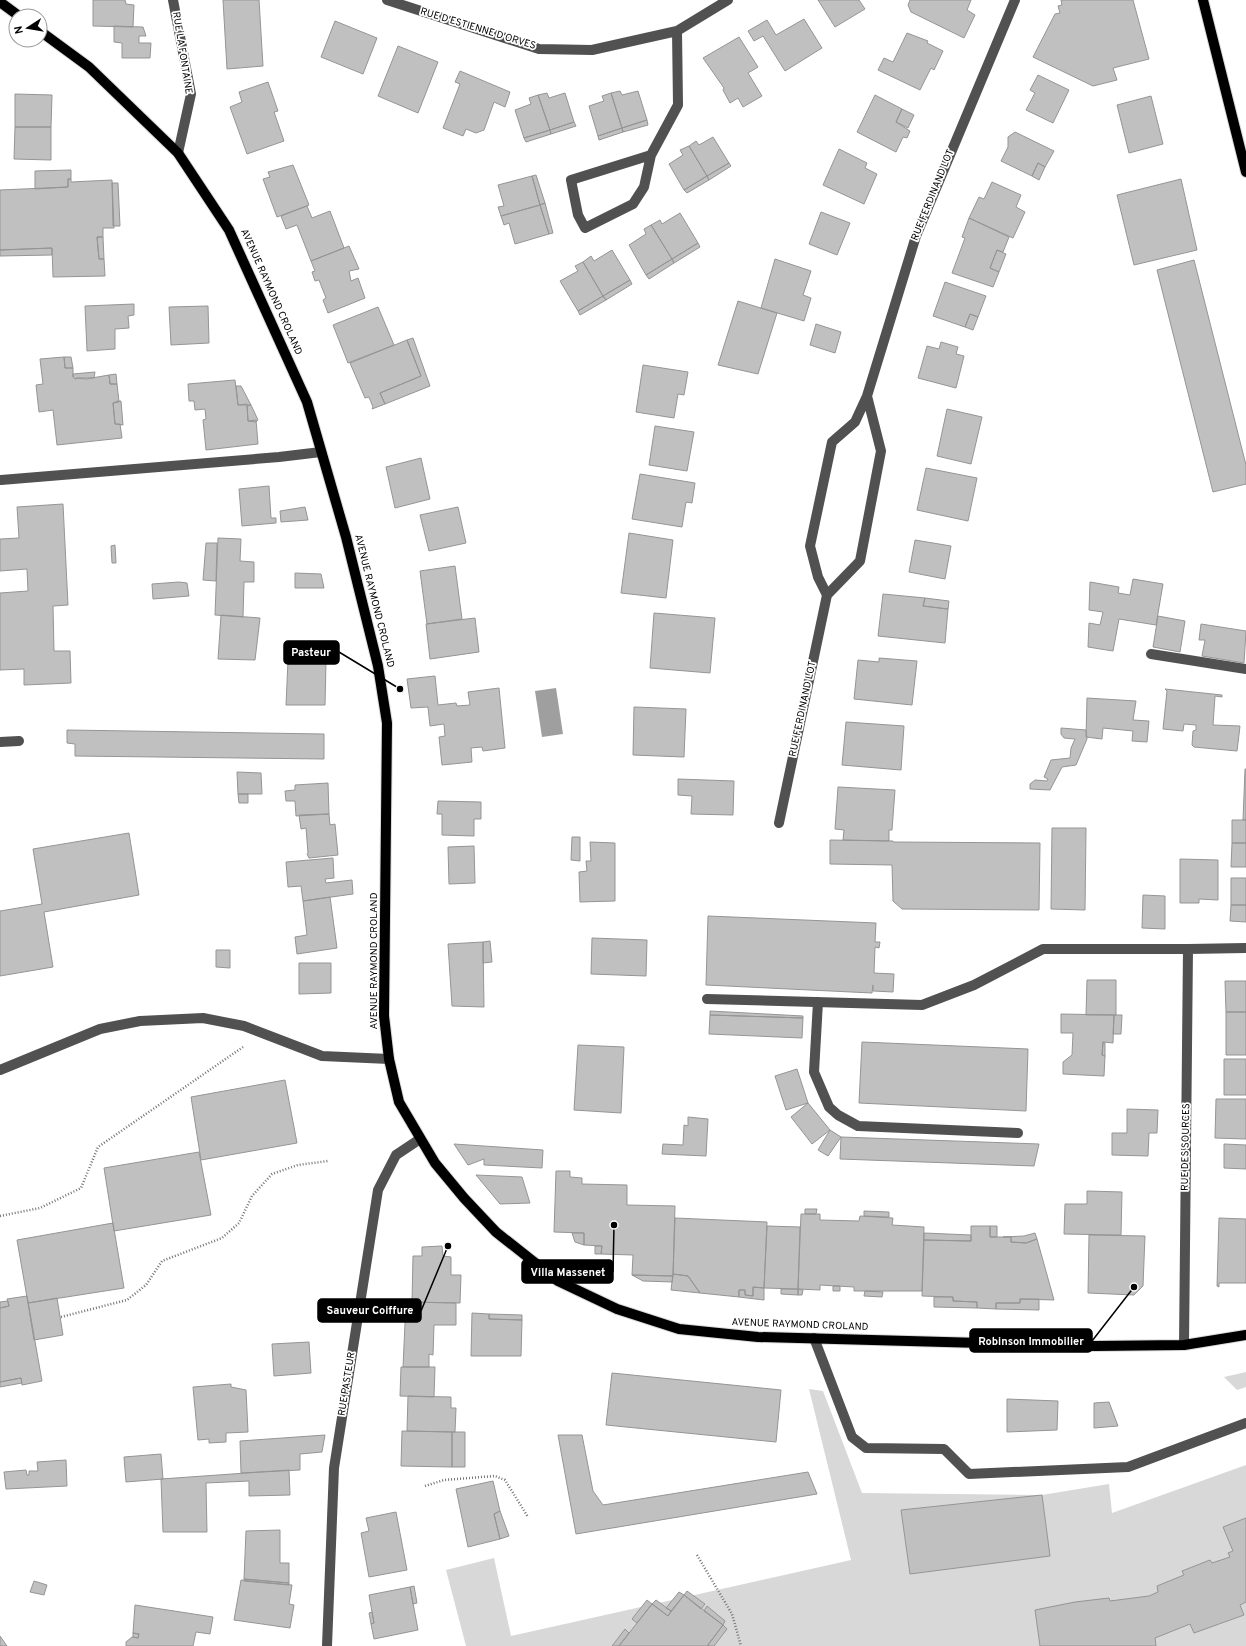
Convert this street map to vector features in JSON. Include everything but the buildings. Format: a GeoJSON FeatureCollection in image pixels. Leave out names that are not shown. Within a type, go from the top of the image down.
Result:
{"type":"FeatureCollection","features":[{"type":"Feature","properties":{"kind":"main road"},"geometry":{"type":"LineString","coordinates":[[1203,0],[1246,172]]}},
{"type":"Feature","properties":{"kind":"main road"},"geometry":{"type":"LineString","coordinates":[[0,2],[8,8]]}},
{"type":"Feature","properties":{"kind":"main road","name":"AVENUE RAYMOND CROLAND"},"geometry":{"type":"LineString","coordinates":[[48,37],[89,67],[178,153],[229,230],[307,402],[346,537],[378,666],[387,723],[384,1016],[389,1059],[399,1102],[435,1163],[464,1198],[496,1232],[558,1281],[617,1309],[679,1329],[758,1337],[1095,1346],[1184,1346],[1246,1335]]}},
{"type":"Feature","properties":{"kind":"street","name":"RUE LA FONTAINE"},"geometry":{"type":"LineString","coordinates":[[173,0],[191,94],[178,153]]}},
{"type":"Feature","properties":{"kind":"street","name":"RUE D'ESTIENNE D'ORVES"},"geometry":{"type":"LineString","coordinates":[[387,0],[539,49],[592,50],[678,31],[728,0]]}},
{"type":"Feature","properties":{"kind":"street","name":"RUE FERDINAND LOT"},"geometry":{"type":"LineString","coordinates":[[779,823],[827,595],[818,577],[810,546],[832,442],[855,422],[867,396],[916,236],[1015,0]]}},
{"type":"Feature","properties":{"kind":"street"},"geometry":{"type":"LineString","coordinates":[[651,155],[571,180],[578,215],[585,228],[633,204],[644,187],[651,155],[678,105],[678,31]]}},
{"type":"Feature","properties":{"kind":"street"},"geometry":{"type":"LineString","coordinates":[[827,595],[860,561],[881,451],[867,396]]}},
{"type":"Feature","properties":{"kind":"street"},"geometry":{"type":"LineString","coordinates":[[1,480],[322,452]]}},
{"type":"Feature","properties":{"kind":"street"},"geometry":{"type":"LineString","coordinates":[[1152,654],[1246,670]]}},
{"type":"Feature","properties":{"kind":"street"},"geometry":{"type":"LineString","coordinates":[[0,742],[19,741]]}},
{"type":"Feature","properties":{"kind":"street"},"geometry":{"type":"LineString","coordinates":[[707,999],[922,1005],[974,985],[1043,950],[1246,948]]}},
{"type":"Feature","properties":{"kind":"street","name":"RUE DES SOURCES"},"geometry":{"type":"LineString","coordinates":[[1184,1346],[1188,949]]}},
{"type":"Feature","properties":{"kind":"street"},"geometry":{"type":"LineString","coordinates":[[818,1002],[814,1072],[828,1107],[838,1115],[858,1126],[1018,1133]]}},
{"type":"Feature","properties":{"kind":"street"},"geometry":{"type":"LineString","coordinates":[[0,1070],[100,1029],[140,1021],[203,1018],[244,1026],[322,1056],[389,1059]]}},
{"type":"Feature","properties":{"kind":"street","name":"RUE PASTEUR"},"geometry":{"type":"LineString","coordinates":[[327,1646],[334,1468],[378,1190],[396,1155],[420,1139]]}},
{"type":"Feature","properties":{"kind":"street"},"geometry":{"type":"LineString","coordinates":[[814,1338],[852,1438],[866,1448],[944,1449],[969,1474],[1128,1467],[1246,1423]]}},
{"type":"Feature","properties":{"kind":"path"},"geometry":{"type":"LineString","coordinates":[[0,1216],[40,1208],[81,1188],[98,1147],[247,1044]]}},
{"type":"Feature","properties":{"kind":"path"},"geometry":{"type":"LineString","coordinates":[[60,1317],[126,1300],[146,1286],[162,1261],[222,1238],[239,1224],[252,1196],[272,1174],[298,1165],[328,1162]]}},
{"type":"Feature","properties":{"kind":"path"},"geometry":{"type":"LineString","coordinates":[[425,1486],[444,1480],[495,1476],[505,1480],[528,1516]]}},
{"type":"Feature","properties":{"kind":"path"},"geometry":{"type":"LineString","coordinates":[[697,1555],[732,1614],[741,1646]]}},
{"type":"Feature","properties":{"kind":"shaded area"},"geometry":{"type":"Polygon","coordinates":[[[556,688],[563,734],[542,737],[535,691],[556,688]]]}},
{"type":"Feature","properties":{"kind":"shaded area"},"geometry":{"type":"Polygon","coordinates":[[[1246,1372],[1246,1387],[1237,1390],[1224,1377],[1246,1372]]]}},
{"type":"Feature","properties":{"kind":"shaded area"},"geometry":{"type":"Polygon","coordinates":[[[809,1389],[823,1391],[862,1493],[1042,1495],[1109,1484],[1112,1513],[1246,1465],[1246,1646],[466,1646],[446,1570],[494,1558],[511,1636],[851,1560],[809,1389]]]}},
{"type":"Feature","properties":{"kind":"place","name":"Pasteur"},"geometry":{"type":"Point","coordinates":[400,689]}},
{"type":"Feature","properties":{"kind":"place","name":"Villa Massenet"},"geometry":{"type":"Point","coordinates":[614,1225]}},
{"type":"Feature","properties":{"kind":"place","name":"Sauveur Coiffure"},"geometry":{"type":"Point","coordinates":[448,1246]}},
{"type":"Feature","properties":{"kind":"place","name":"Robinson Immobilier"},"geometry":{"type":"Point","coordinates":[1134,1287]}}]}
